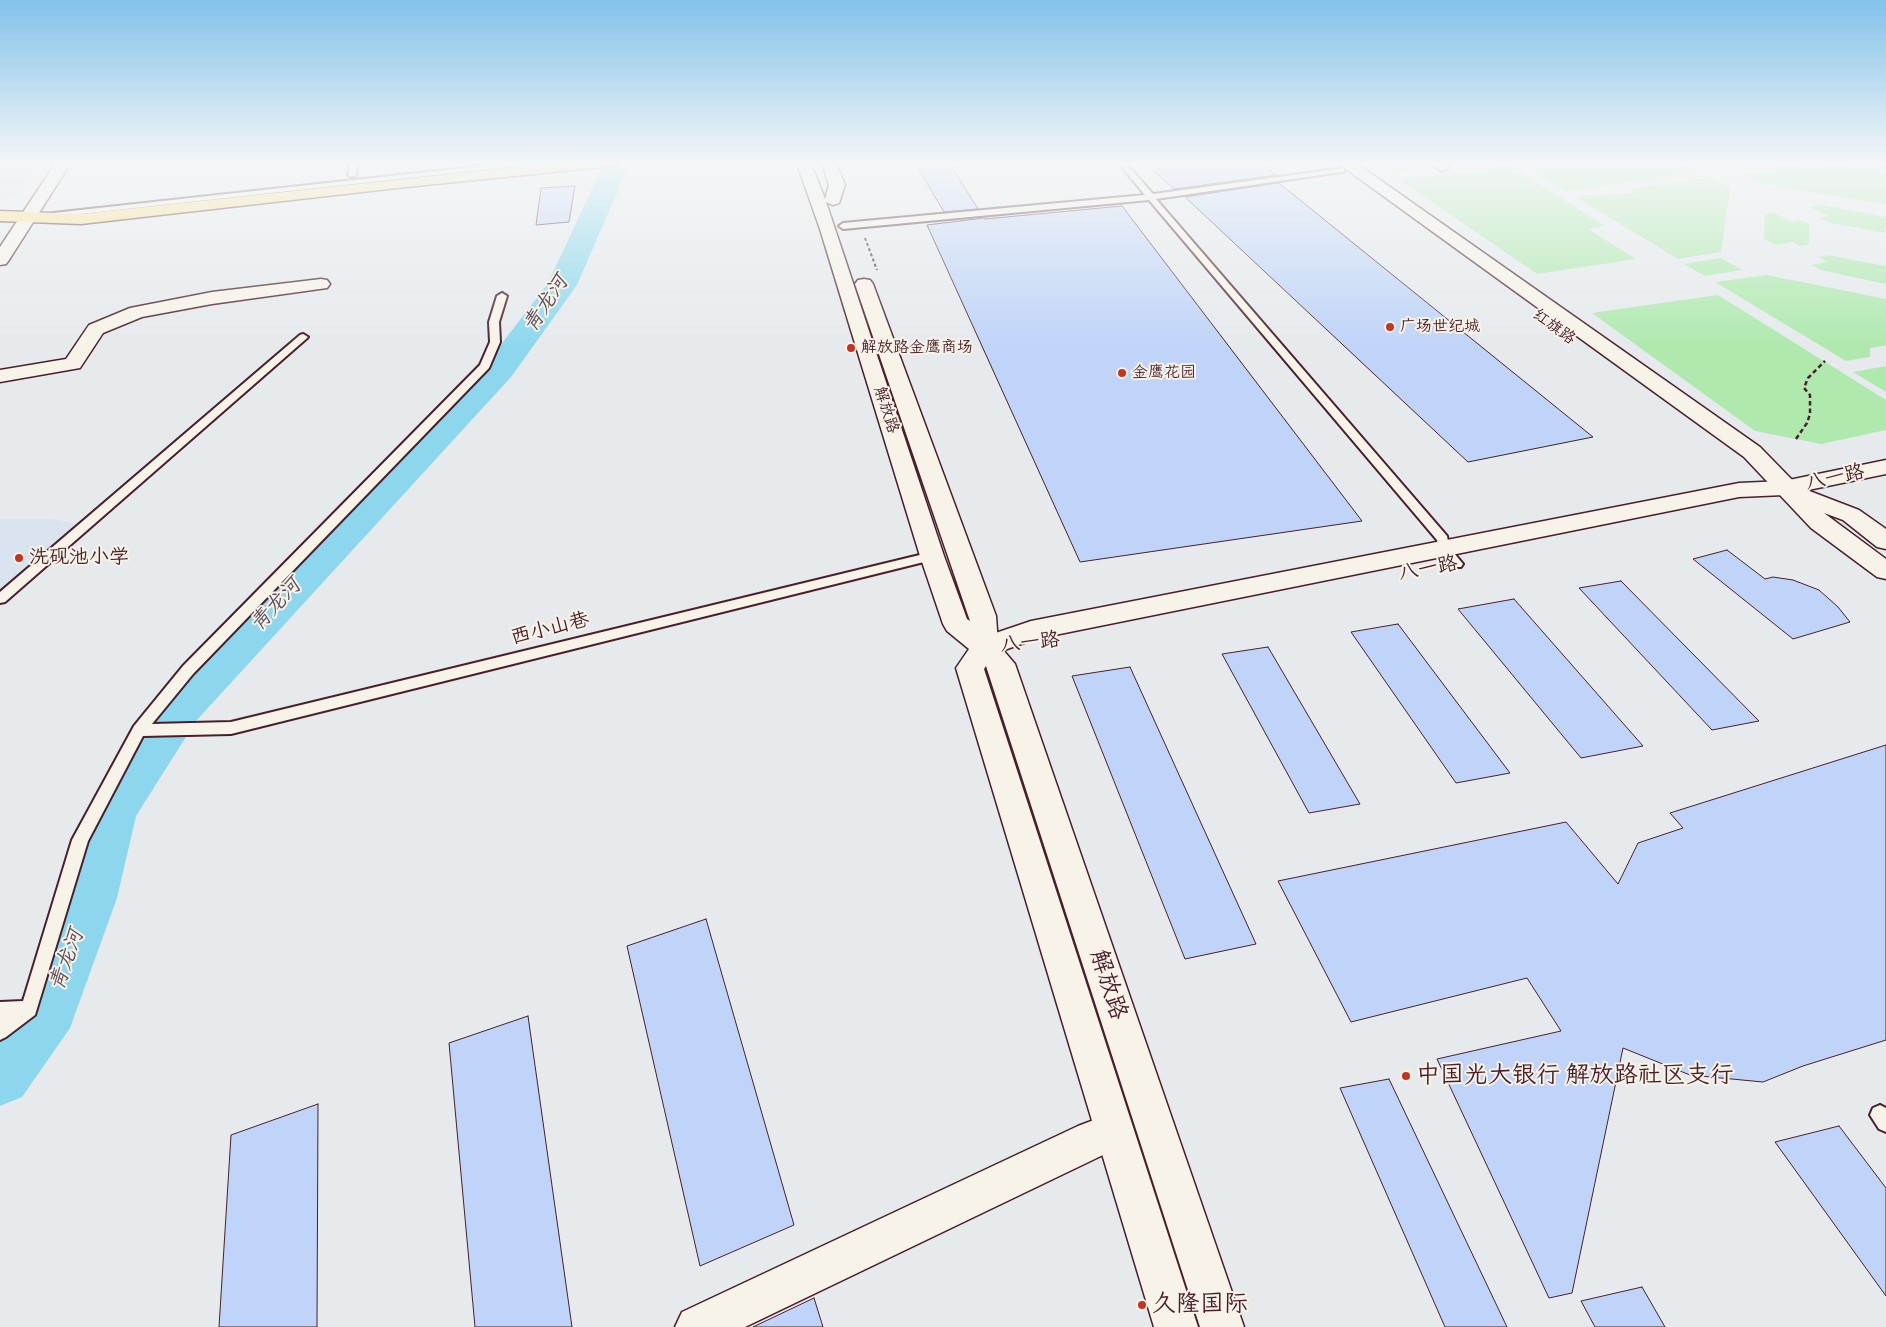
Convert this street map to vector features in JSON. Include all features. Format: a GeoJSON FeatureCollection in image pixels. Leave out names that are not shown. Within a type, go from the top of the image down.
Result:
{"type":"FeatureCollection","features":[{"type":"Feature","properties":{"kind":"main road"},"geometry":{"type":"LineString","coordinates":[[0,260],[25,223]]}},
{"type":"Feature","properties":{"kind":"main road","name":"解放路"},"geometry":{"type":"LineString","coordinates":[[826,223],[932,556],[956,624],[985,647],[1001,664],[1222,1327]]}},
{"type":"Feature","properties":{"kind":"main road","name":"解放路"},"geometry":{"type":"LineString","coordinates":[[842,223],[983,616],[985,647],[970,668],[1176,1327]]}},
{"type":"Feature","properties":{"kind":"main road","name":"红旗路"},"geometry":{"type":"LineString","coordinates":[[1416,223],[1731,457],[1784,488],[1851,515],[1886,541]]}},
{"type":"Feature","properties":{"kind":"main road"},"geometry":{"type":"LineString","coordinates":[[0,376],[73,364],[96,329],[137,312],[212,298],[321,284]]}},
{"type":"Feature","properties":{"kind":"main road","name":"八一路"},"geometry":{"type":"LineString","coordinates":[[985,647],[1039,644],[1450,556],[1599,536],[1745,504],[1784,488],[1886,467]]}},
{"type":"Feature","properties":{"kind":"main road","name":"红旗路"},"geometry":{"type":"LineString","coordinates":[[1784,488],[1820,523],[1886,572]]}},
{"type":"Feature","properties":{"kind":"main road"},"geometry":{"type":"LineString","coordinates":[[696,1327],[1114,1131]]}},
{"type":"Feature","properties":{"kind":"lane"},"geometry":{"type":"LineString","coordinates":[[843,226],[876,223]]}},
{"type":"Feature","properties":{"kind":"lane"},"geometry":{"type":"LineString","coordinates":[[1173,223],[1443,538],[1450,556]]}},
{"type":"Feature","properties":{"kind":"lane"},"geometry":{"type":"LineString","coordinates":[[0,1031],[29,1009],[80,840],[146,730],[188,670],[485,366],[495,342],[494,322],[502,296]]}},
{"type":"Feature","properties":{"kind":"lane"},"geometry":{"type":"LineString","coordinates":[[0,600],[303,337]]}},
{"type":"Feature","properties":{"kind":"lane","name":"西小山巷"},"geometry":{"type":"LineString","coordinates":[[146,730],[231,728],[932,556]]}},
{"type":"Feature","properties":{"kind":"lane"},"geometry":{"type":"LineString","coordinates":[[0,1011],[29,1009]]}},
{"type":"Feature","properties":{"kind":"path"},"geometry":{"type":"LineString","coordinates":[[1796,439],[1807,423],[1810,414],[1810,395],[1804,388],[1808,378],[1824,361]]}},
{"type":"Feature","properties":{"kind":"shaded area","name":"洗砚池小学"},"geometry":{"type":"Polygon","coordinates":[[[0,519],[53,519],[76,524],[0,592],[0,519]]]}},
{"type":"Feature","properties":{"kind":"green space"},"geometry":{"type":"Polygon","coordinates":[[[1463,223],[1600,223],[1605,226],[1588,229],[1636,259],[1537,274],[1463,223]]]}},
{"type":"Feature","properties":{"kind":"green space"},"geometry":{"type":"Polygon","coordinates":[[[1619,223],[1725,223],[1721,252],[1678,259],[1619,223]]]}},
{"type":"Feature","properties":{"kind":"green space"},"geometry":{"type":"Polygon","coordinates":[[[1765,223],[1806,223],[1809,225],[1809,245],[1800,246],[1793,242],[1776,245],[1764,239],[1765,223]]]}},
{"type":"Feature","properties":{"kind":"green space"},"geometry":{"type":"Polygon","coordinates":[[[1831,223],[1886,223],[1886,227],[1884,227],[1886,233],[1831,223]]]}},
{"type":"Feature","properties":{"kind":"green space"},"geometry":{"type":"Polygon","coordinates":[[[1827,255],[1886,266],[1886,284],[1821,270],[1811,265],[1827,262],[1819,257],[1827,255]]]}},
{"type":"Feature","properties":{"kind":"green space"},"geometry":{"type":"Polygon","coordinates":[[[1721,258],[1742,270],[1705,276],[1684,264],[1721,258]]]}},
{"type":"Feature","properties":{"kind":"green space"},"geometry":{"type":"Polygon","coordinates":[[[1767,275],[1886,299],[1886,345],[1870,348],[1870,357],[1846,361],[1715,282],[1767,275]]]}},
{"type":"Feature","properties":{"kind":"green space"},"geometry":{"type":"Polygon","coordinates":[[[1718,295],[1886,400],[1886,430],[1821,444],[1755,431],[1592,313],[1718,295]]]}},
{"type":"Feature","properties":{"kind":"green space"},"geometry":{"type":"Polygon","coordinates":[[[1886,366],[1886,392],[1853,372],[1886,366]]]}},
{"type":"Feature","properties":{"kind":"building"},"geometry":{"type":"Polygon","coordinates":[[[536,223],[559,223],[536,225],[536,223]]]}},
{"type":"Feature","properties":{"kind":"building","name":"金鹰花园"},"geometry":{"type":"Polygon","coordinates":[[[944,223],[1135,223],[1362,521],[1080,562],[927,225],[944,223]]]}},
{"type":"Feature","properties":{"kind":"building","name":"广场世纪城"},"geometry":{"type":"Polygon","coordinates":[[[1213,223],[1328,223],[1593,437],[1468,462],[1213,223]]]}},
{"type":"Feature","properties":{"kind":"building"},"geometry":{"type":"Polygon","coordinates":[[[1727,550],[1765,579],[1773,577],[1793,580],[1819,590],[1838,607],[1850,622],[1793,639],[1693,559],[1727,550]]]}},
{"type":"Feature","properties":{"kind":"building"},"geometry":{"type":"Polygon","coordinates":[[[1621,581],[1759,721],[1712,730],[1579,588],[1621,581]]]}},
{"type":"Feature","properties":{"kind":"building"},"geometry":{"type":"Polygon","coordinates":[[[1514,599],[1643,746],[1581,758],[1458,609],[1514,599]]]}},
{"type":"Feature","properties":{"kind":"building"},"geometry":{"type":"Polygon","coordinates":[[[1398,624],[1510,773],[1456,783],[1351,632],[1398,624]]]}},
{"type":"Feature","properties":{"kind":"building"},"geometry":{"type":"Polygon","coordinates":[[[1268,647],[1360,804],[1309,813],[1222,654],[1268,647]]]}},
{"type":"Feature","properties":{"kind":"building"},"geometry":{"type":"Polygon","coordinates":[[[1130,667],[1256,944],[1185,959],[1072,676],[1130,667]]]}},
{"type":"Feature","properties":{"kind":"building"},"geometry":{"type":"Polygon","coordinates":[[[1886,745],[1886,1040],[1803,1066],[1763,1082],[1690,1075],[1623,1048],[1572,1293],[1549,1298],[1437,1059],[1561,1031],[1527,978],[1351,1022],[1278,881],[1566,822],[1618,884],[1638,843],[1683,828],[1670,813],[1886,745]]]}},
{"type":"Feature","properties":{"kind":"building"},"geometry":{"type":"Polygon","coordinates":[[[706,919],[794,1225],[700,1266],[627,946],[706,919]]]}},
{"type":"Feature","properties":{"kind":"building"},"geometry":{"type":"Polygon","coordinates":[[[528,1016],[572,1327],[475,1327],[449,1043],[528,1016]]]}},
{"type":"Feature","properties":{"kind":"building"},"geometry":{"type":"Polygon","coordinates":[[[1389,1079],[1507,1327],[1445,1327],[1340,1088],[1389,1079]]]}},
{"type":"Feature","properties":{"kind":"building"},"geometry":{"type":"Polygon","coordinates":[[[318,1104],[317,1327],[219,1327],[231,1135],[318,1104]]]}},
{"type":"Feature","properties":{"kind":"building"},"geometry":{"type":"Polygon","coordinates":[[[1839,1126],[1886,1188],[1886,1296],[1775,1142],[1839,1126]]]}},
{"type":"Feature","properties":{"kind":"building"},"geometry":{"type":"Polygon","coordinates":[[[1642,1287],[1665,1327],[1595,1327],[1581,1301],[1642,1287]]]}},
{"type":"Feature","properties":{"kind":"building"},"geometry":{"type":"Polygon","coordinates":[[[814,1298],[823,1327],[753,1327],[814,1298]]]}},
{"type":"Feature","properties":{"kind":"waterway","name":"青龙河"},"geometry":{"type":"LineString","coordinates":[[0,1075],[49,1008],[90,898],[112,811],[179,708],[499,370],[562,285],[590,223]]}},
{"type":"Feature","properties":{"kind":"place","name":"广场世纪城"},"geometry":{"type":"Point","coordinates":[1390,327]}},
{"type":"Feature","properties":{"kind":"place","name":"解放路金鹰商场"},"geometry":{"type":"Point","coordinates":[851,348]}},
{"type":"Feature","properties":{"kind":"place","name":"金鹰花园"},"geometry":{"type":"Point","coordinates":[1122,373]}},
{"type":"Feature","properties":{"kind":"place","name":"洗砚池小学"},"geometry":{"type":"Point","coordinates":[19,558]}},
{"type":"Feature","properties":{"kind":"place","name":"中国光大银行 解放路社区支行"},"geometry":{"type":"Point","coordinates":[1406,1076]}},
{"type":"Feature","properties":{"kind":"place","name":"久隆国际"},"geometry":{"type":"Point","coordinates":[1142,1305]}}]}
